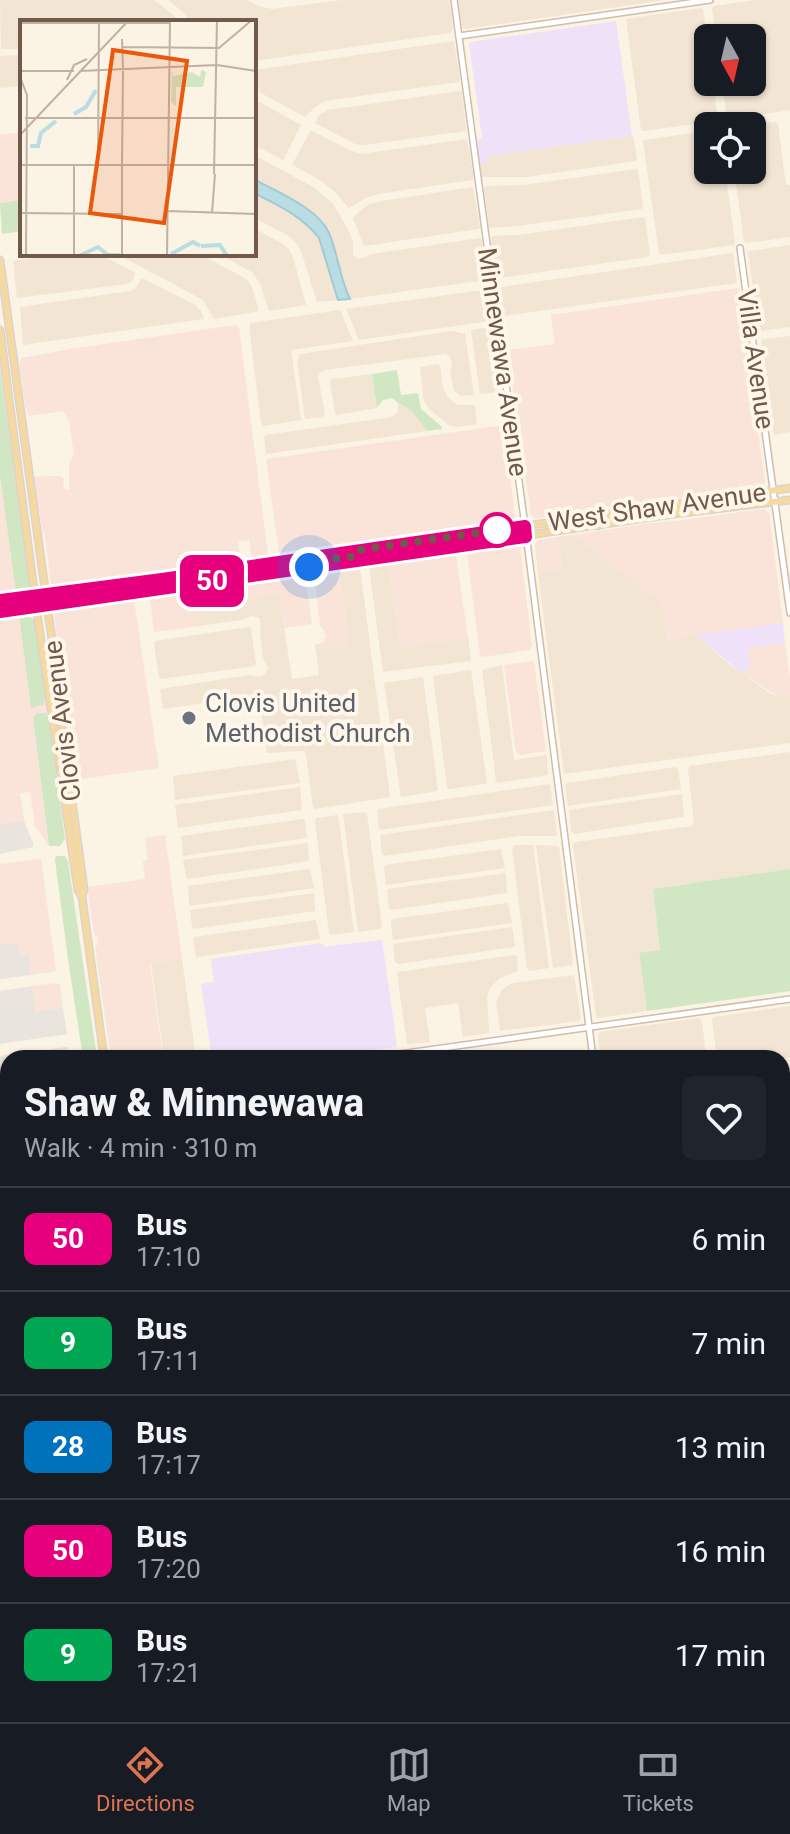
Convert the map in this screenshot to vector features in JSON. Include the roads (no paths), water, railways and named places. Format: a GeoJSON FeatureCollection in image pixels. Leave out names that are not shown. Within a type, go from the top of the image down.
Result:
{"type":"FeatureCollection","features":[{"type":"Feature","properties":{"kind":"main road","name":"Minnewawa Avenue"},"geometry":{"type":"LineString","coordinates":[[454,0],[592,1050]]}},
{"type":"Feature","properties":{"kind":"main road"},"geometry":{"type":"LineString","coordinates":[[459,36],[710,0]]}},
{"type":"Feature","properties":{"kind":"main road","name":"Villa Avenue"},"geometry":{"type":"LineString","coordinates":[[740,248],[790,613]]}},
{"type":"Feature","properties":{"kind":"main road","name":"Clovis Avenue"},"geometry":{"type":"LineString","coordinates":[[0,260],[48,606],[78,890],[82,897]]}},
{"type":"Feature","properties":{"kind":"main road","name":"Clovis Avenue"},"geometry":{"type":"LineString","coordinates":[[0,330],[64,799],[83,882],[82,897],[103,1050]]}},
{"type":"Feature","properties":{"kind":"main road","name":"West Shaw Avenue"},"geometry":{"type":"LineString","coordinates":[[359,550],[790,488]]}},
{"type":"Feature","properties":{"kind":"main road","name":"West Shaw Avenue"},"geometry":{"type":"LineString","coordinates":[[309,567],[790,500]]}},
{"type":"Feature","properties":{"kind":"main road"},"geometry":{"type":"LineString","coordinates":[[654,517],[655,513],[692,507],[697,502]]}},
{"type":"Feature","properties":{"kind":"main road"},"geometry":{"type":"LineString","coordinates":[[598,526],[604,521],[645,514],[650,509]]}},
{"type":"Feature","properties":{"kind":"main road"},"geometry":{"type":"LineString","coordinates":[[364,559],[365,555],[380,552],[383,547]]}},
{"type":"Feature","properties":{"kind":"main road"},"geometry":{"type":"LineString","coordinates":[[0,600],[359,550]]}},
{"type":"Feature","properties":{"kind":"main road"},"geometry":{"type":"LineString","coordinates":[[0,612],[309,567],[331,559],[356,556],[359,550]]}},
{"type":"Feature","properties":{"kind":"main road"},"geometry":{"type":"LineString","coordinates":[[141,591],[142,586],[182,580],[185,575]]}},
{"type":"Feature","properties":{"kind":"main road"},"geometry":{"type":"LineString","coordinates":[[95,599],[112,591],[136,587],[139,582]]}},
{"type":"Feature","properties":{"kind":"main road"},"geometry":{"type":"LineString","coordinates":[[55,738],[63,761],[65,781],[69,786]]}},
{"type":"Feature","properties":{"kind":"main road"},"geometry":{"type":"LineString","coordinates":[[426,1050],[790,999]]}},
{"type":"Feature","properties":{"kind":"water"},"geometry":{"type":"Polygon","coordinates":[[[256,180],[296,202],[324,224],[350,299],[338,300],[319,238],[281,207],[256,194],[256,180]]]}},
{"type":"Feature","properties":{"kind":"place","name":"Clovis United Methodist Church"},"geometry":{"type":"Point","coordinates":[189,718]}}]}
